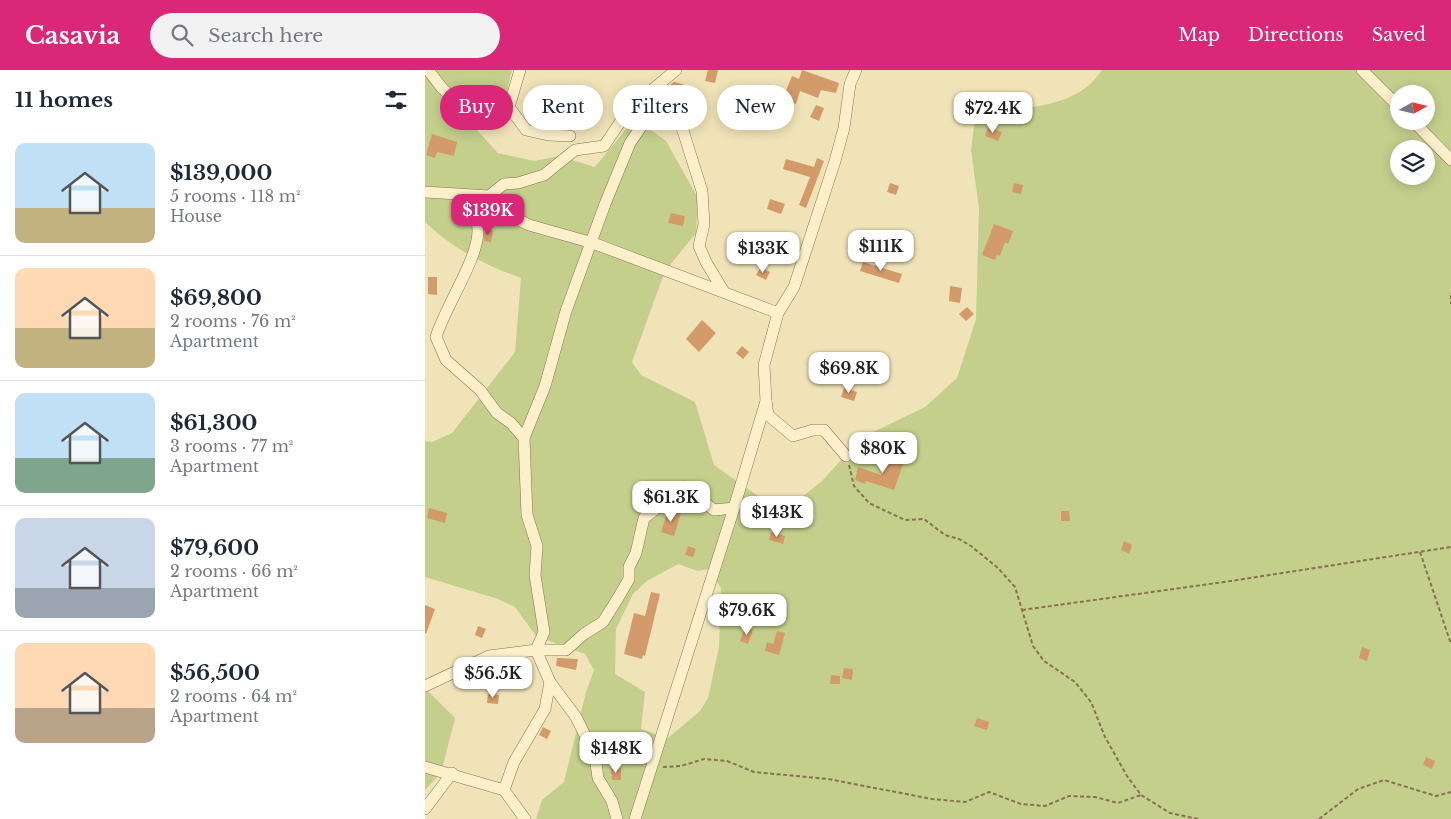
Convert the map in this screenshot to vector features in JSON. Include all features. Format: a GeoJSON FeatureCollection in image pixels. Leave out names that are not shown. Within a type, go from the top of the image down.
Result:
{"type":"FeatureCollection","features":[{"type":"Feature","properties":{"kind":"street"},"geometry":{"type":"LineString","coordinates":[[428,70],[440,85]]}},
{"type":"Feature","properties":{"kind":"street"},"geometry":{"type":"LineString","coordinates":[[513,94],[520,70]]}},
{"type":"Feature","properties":{"kind":"street"},"geometry":{"type":"LineString","coordinates":[[425,192],[489,196],[504,184],[544,175],[575,150],[604,146],[629,109],[676,70]]}},
{"type":"Feature","properties":{"kind":"street"},"geometry":{"type":"LineString","coordinates":[[847,456],[825,430],[813,430],[793,436],[768,415],[764,365],[778,313],[794,287],[835,161],[844,128],[850,84],[856,70]]}},
{"type":"Feature","properties":{"kind":"street"},"geometry":{"type":"LineString","coordinates":[[1362,70],[1390,97]]}},
{"type":"Feature","properties":{"kind":"street"},"geometry":{"type":"LineString","coordinates":[[617,819],[612,801],[598,778],[595,756],[576,717],[550,682],[536,650],[543,632],[535,575],[537,546],[527,515],[524,438],[545,386],[566,311],[629,143],[659,103],[679,118],[702,191],[704,224],[699,246],[724,292]]}},
{"type":"Feature","properties":{"kind":"street"},"geometry":{"type":"LineString","coordinates":[[513,112],[526,130],[548,135],[570,136]]}},
{"type":"Feature","properties":{"kind":"street"},"geometry":{"type":"LineString","coordinates":[[1422,130],[1451,160]]}},
{"type":"Feature","properties":{"kind":"street"},"geometry":{"type":"LineString","coordinates":[[472,196],[529,225],[593,243],[778,313]]}},
{"type":"Feature","properties":{"kind":"street"},"geometry":{"type":"LineString","coordinates":[[472,196],[478,232],[470,260],[441,319],[435,337],[446,360],[480,390],[497,413],[511,423],[524,438]]}},
{"type":"Feature","properties":{"kind":"street"},"geometry":{"type":"LineString","coordinates":[[635,819],[766,401]]}},
{"type":"Feature","properties":{"kind":"street"},"geometry":{"type":"LineString","coordinates":[[425,686],[489,656],[536,650],[566,650],[583,634],[603,622],[629,579],[629,567],[636,553],[643,518],[685,487],[714,510],[734,508]]}},
{"type":"Feature","properties":{"kind":"street"},"geometry":{"type":"LineString","coordinates":[[504,790],[514,762],[545,709],[550,682]]}},
{"type":"Feature","properties":{"kind":"street"},"geometry":{"type":"LineString","coordinates":[[425,767],[453,773],[468,780],[504,790],[525,819]]}},
{"type":"Feature","properties":{"kind":"street"},"geometry":{"type":"LineString","coordinates":[[425,809],[453,773]]}},
{"type":"Feature","properties":{"kind":"path"},"geometry":{"type":"LineString","coordinates":[[1451,295],[1451,304]]}},
{"type":"Feature","properties":{"kind":"path"},"geometry":{"type":"LineString","coordinates":[[847,456],[854,486],[869,503],[905,520],[924,520],[945,535],[959,539],[971,546],[999,568],[1015,587],[1033,646],[1044,660],[1075,682],[1091,702],[1105,737],[1127,776],[1141,795],[1171,812],[1198,819]]}},
{"type":"Feature","properties":{"kind":"path"},"geometry":{"type":"LineString","coordinates":[[1022,610],[1224,582],[1451,547]]}},
{"type":"Feature","properties":{"kind":"path"},"geometry":{"type":"LineString","coordinates":[[1420,552],[1451,644]]}},
{"type":"Feature","properties":{"kind":"path"},"geometry":{"type":"LineString","coordinates":[[652,768],[681,766],[704,759],[727,761],[754,772],[828,779],[932,799],[965,802],[989,792],[1021,804],[1045,806],[1069,796],[1095,797],[1117,803],[1141,795]]}},
{"type":"Feature","properties":{"kind":"path"},"geometry":{"type":"LineString","coordinates":[[1319,819],[1358,789],[1384,780],[1436,796],[1451,792]]}},
{"type":"Feature","properties":{"kind":"green space"},"geometry":{"type":"Polygon","coordinates":[[[425,70],[512,70],[508,85],[440,85],[440,130],[477,130],[498,153],[534,161],[559,156],[595,167],[625,130],[651,130],[666,141],[698,198],[696,233],[665,271],[632,362],[641,375],[695,402],[714,465],[782,513],[822,481],[861,438],[925,407],[957,378],[976,319],[979,209],[971,150],[976,111],[1020,109],[1051,104],[1078,93],[1089,85],[1102,70],[1451,70],[1451,819],[536,819],[542,800],[564,782],[586,692],[594,670],[585,654],[536,636],[515,607],[498,599],[425,577],[425,441],[432,442],[452,433],[515,352],[521,278],[495,268],[470,255],[436,232],[425,222],[425,70]],[[678,564],[647,581],[633,594],[616,629],[615,674],[645,692],[641,729],[668,738],[700,711],[708,698],[719,647],[721,588],[709,569],[698,571],[678,564]]]}},
{"type":"Feature","properties":{"kind":"green space"},"geometry":{"type":"Polygon","coordinates":[[[425,688],[455,718],[441,773],[425,790],[425,688]]]}},
{"type":"Feature","properties":{"kind":"building"},"geometry":{"type":"Polygon","coordinates":[[[708,70],[718,70],[715,83],[705,81],[708,70]]]}},
{"type":"Feature","properties":{"kind":"building"},"geometry":{"type":"Polygon","coordinates":[[[802,70],[839,83],[836,93],[821,90],[818,98],[800,91],[796,104],[794,103],[794,85],[788,85],[792,76],[799,79],[802,70]]]}},
{"type":"Feature","properties":{"kind":"building"},"geometry":{"type":"Polygon","coordinates":[[[674,82],[685,85],[670,85],[674,82]]]}},
{"type":"Feature","properties":{"kind":"building"},"geometry":{"type":"Polygon","coordinates":[[[816,105],[824,108],[819,121],[810,117],[816,105]]]}},
{"type":"Feature","properties":{"kind":"building"},"geometry":{"type":"Polygon","coordinates":[[[1002,112],[1010,115],[1006,123],[999,119],[1002,112]]]}},
{"type":"Feature","properties":{"kind":"building"},"geometry":{"type":"Polygon","coordinates":[[[988,127],[1002,132],[998,141],[985,136],[988,127]]]}},
{"type":"Feature","properties":{"kind":"building"},"geometry":{"type":"Polygon","coordinates":[[[432,134],[457,142],[454,156],[437,152],[435,158],[426,155],[432,134]]]}},
{"type":"Feature","properties":{"kind":"building"},"geometry":{"type":"Polygon","coordinates":[[[817,158],[824,161],[806,208],[799,205],[810,177],[783,169],[786,159],[814,167],[817,158]]]}},
{"type":"Feature","properties":{"kind":"building"},"geometry":{"type":"Polygon","coordinates":[[[890,183],[899,186],[896,195],[887,192],[890,183]]]}},
{"type":"Feature","properties":{"kind":"building"},"geometry":{"type":"Polygon","coordinates":[[[1014,183],[1023,185],[1021,194],[1012,192],[1014,183]]]}},
{"type":"Feature","properties":{"kind":"building"},"geometry":{"type":"Polygon","coordinates":[[[770,199],[785,204],[781,214],[767,209],[770,199]]]}},
{"type":"Feature","properties":{"kind":"building"},"geometry":{"type":"Polygon","coordinates":[[[671,213],[685,216],[683,226],[668,223],[671,213]]]}},
{"type":"Feature","properties":{"kind":"building"},"geometry":{"type":"Polygon","coordinates":[[[994,224],[1013,231],[1008,244],[1005,242],[1000,256],[997,255],[995,260],[982,255],[994,224]]]}},
{"type":"Feature","properties":{"kind":"building"},"geometry":{"type":"Polygon","coordinates":[[[485,229],[493,231],[491,242],[484,241],[485,229]]]}},
{"type":"Feature","properties":{"kind":"building"},"geometry":{"type":"Polygon","coordinates":[[[863,262],[902,274],[899,283],[860,271],[863,262]]]}},
{"type":"Feature","properties":{"kind":"building"},"geometry":{"type":"Polygon","coordinates":[[[761,267],[770,272],[766,280],[756,275],[761,267]]]}},
{"type":"Feature","properties":{"kind":"building"},"geometry":{"type":"Polygon","coordinates":[[[428,277],[437,277],[437,295],[428,294],[428,277]]]}},
{"type":"Feature","properties":{"kind":"building"},"geometry":{"type":"Polygon","coordinates":[[[950,286],[962,288],[960,303],[949,301],[950,286]]]}},
{"type":"Feature","properties":{"kind":"building"},"geometry":{"type":"Polygon","coordinates":[[[967,307],[974,314],[966,321],[959,314],[967,307]]]}},
{"type":"Feature","properties":{"kind":"building"},"geometry":{"type":"Polygon","coordinates":[[[702,320],[716,333],[699,352],[686,339],[702,320]]]}},
{"type":"Feature","properties":{"kind":"building"},"geometry":{"type":"Polygon","coordinates":[[[742,346],[749,352],[743,359],[736,353],[742,346]]]}},
{"type":"Feature","properties":{"kind":"building"},"geometry":{"type":"Polygon","coordinates":[[[832,371],[841,372],[840,381],[830,379],[832,371]]]}},
{"type":"Feature","properties":{"kind":"building"},"geometry":{"type":"Polygon","coordinates":[[[844,388],[857,392],[854,401],[841,397],[844,388]]]}},
{"type":"Feature","properties":{"kind":"building"},"geometry":{"type":"Polygon","coordinates":[[[888,456],[904,461],[894,490],[866,481],[865,484],[855,480],[858,467],[881,475],[888,456]]]}},
{"type":"Feature","properties":{"kind":"building"},"geometry":{"type":"Polygon","coordinates":[[[429,508],[447,513],[445,523],[427,518],[429,508]]]}},
{"type":"Feature","properties":{"kind":"building"},"geometry":{"type":"Polygon","coordinates":[[[668,510],[681,513],[674,536],[661,532],[668,510]]]}},
{"type":"Feature","properties":{"kind":"building"},"geometry":{"type":"Polygon","coordinates":[[[1061,511],[1069,511],[1070,521],[1061,521],[1061,511]]]}},
{"type":"Feature","properties":{"kind":"building"},"geometry":{"type":"Polygon","coordinates":[[[771,532],[785,536],[783,544],[769,540],[771,532]]]}},
{"type":"Feature","properties":{"kind":"building"},"geometry":{"type":"Polygon","coordinates":[[[1124,541],[1132,545],[1129,554],[1121,550],[1124,541]]]}},
{"type":"Feature","properties":{"kind":"building"},"geometry":{"type":"Polygon","coordinates":[[[688,546],[696,549],[693,557],[685,555],[688,546]]]}},
{"type":"Feature","properties":{"kind":"building"},"geometry":{"type":"Polygon","coordinates":[[[651,592],[660,594],[645,656],[643,655],[642,659],[624,654],[634,613],[645,616],[651,592]]]}},
{"type":"Feature","properties":{"kind":"building"},"geometry":{"type":"Polygon","coordinates":[[[425,605],[435,609],[426,634],[425,633],[425,605]]]}},
{"type":"Feature","properties":{"kind":"building"},"geometry":{"type":"Polygon","coordinates":[[[478,626],[486,629],[482,638],[475,635],[478,626]]]}},
{"type":"Feature","properties":{"kind":"building"},"geometry":{"type":"Polygon","coordinates":[[[745,627],[753,630],[748,644],[740,641],[745,627]]]}},
{"type":"Feature","properties":{"kind":"building"},"geometry":{"type":"Polygon","coordinates":[[[777,631],[785,633],[779,655],[765,651],[767,642],[773,644],[777,631]]]}},
{"type":"Feature","properties":{"kind":"building"},"geometry":{"type":"Polygon","coordinates":[[[1362,647],[1370,650],[1367,661],[1359,658],[1362,647]]]}},
{"type":"Feature","properties":{"kind":"building"},"geometry":{"type":"Polygon","coordinates":[[[557,658],[578,659],[576,670],[556,666],[557,658]]]}},
{"type":"Feature","properties":{"kind":"building"},"geometry":{"type":"Polygon","coordinates":[[[844,668],[853,669],[852,680],[842,678],[844,668]]]}},
{"type":"Feature","properties":{"kind":"building"},"geometry":{"type":"Polygon","coordinates":[[[831,675],[840,676],[840,684],[830,684],[831,675]]]}},
{"type":"Feature","properties":{"kind":"building"},"geometry":{"type":"Polygon","coordinates":[[[488,694],[499,695],[498,704],[487,703],[488,694]]]}},
{"type":"Feature","properties":{"kind":"building"},"geometry":{"type":"Polygon","coordinates":[[[977,718],[989,722],[987,730],[974,726],[977,718]]]}},
{"type":"Feature","properties":{"kind":"building"},"geometry":{"type":"Polygon","coordinates":[[[543,727],[551,731],[547,739],[539,735],[543,727]]]}},
{"type":"Feature","properties":{"kind":"building"},"geometry":{"type":"Polygon","coordinates":[[[1426,757],[1435,761],[1432,769],[1423,765],[1426,757]]]}},
{"type":"Feature","properties":{"kind":"building"},"geometry":{"type":"Polygon","coordinates":[[[621,768],[621,780],[612,780],[611,769],[621,768]]]}}]}
